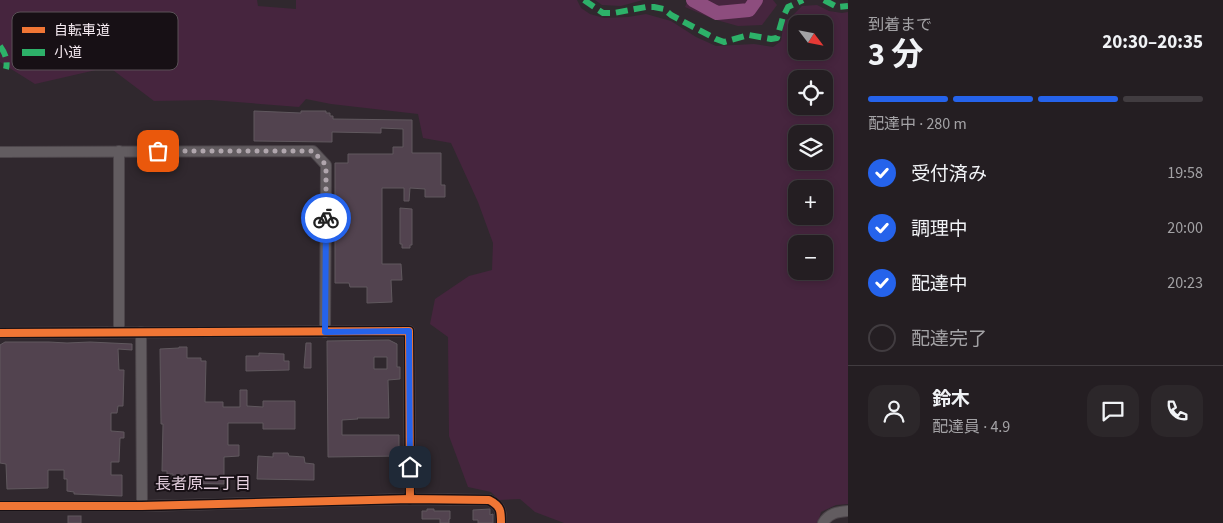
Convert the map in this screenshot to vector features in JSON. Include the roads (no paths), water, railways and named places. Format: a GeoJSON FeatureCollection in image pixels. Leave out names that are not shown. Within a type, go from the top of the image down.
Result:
{"type":"FeatureCollection","features":[{"type":"Feature","properties":{"kind":"street"},"geometry":{"type":"LineString","coordinates":[[118,332],[119,151]]}},
{"type":"Feature","properties":{"kind":"street"},"geometry":{"type":"LineString","coordinates":[[0,152],[313,151],[326,165],[325,332]]}},
{"type":"Feature","properties":{"kind":"street"},"geometry":{"type":"LineString","coordinates":[[0,333],[409,331],[410,499]]}},
{"type":"Feature","properties":{"kind":"street"},"geometry":{"type":"LineString","coordinates":[[141,332],[142,506]]}},
{"type":"Feature","properties":{"kind":"street"},"geometry":{"type":"LineString","coordinates":[[0,506],[142,506],[410,499],[489,500],[496,503],[501,511],[501,523]]}},
{"type":"Feature","properties":{"kind":"street"},"geometry":{"type":"LineString","coordinates":[[824,523],[829,516],[837,512],[848,512]]}},
{"type":"Feature","properties":{"kind":"waterway"},"geometry":{"type":"LineString","coordinates":[[693,0],[717,13],[749,10],[756,0]]}},
{"type":"Feature","properties":{"kind":"district","name":"長者原二丁目"},"geometry":{"type":"Point","coordinates":[203,483]}}]}
